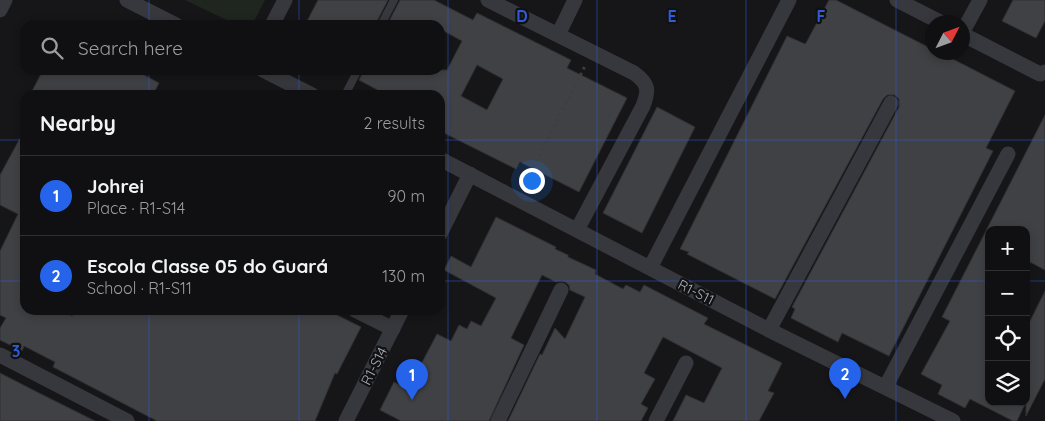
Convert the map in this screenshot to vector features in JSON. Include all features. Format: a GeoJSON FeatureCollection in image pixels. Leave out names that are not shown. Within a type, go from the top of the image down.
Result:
{"type":"FeatureCollection","features":[{"type":"Feature","properties":{"kind":"street"},"geometry":{"type":"LineString","coordinates":[[0,10],[5,0]]}},
{"type":"Feature","properties":{"kind":"street"},"geometry":{"type":"LineString","coordinates":[[127,0],[166,20]]}},
{"type":"Feature","properties":{"kind":"street"},"geometry":{"type":"LineString","coordinates":[[275,20],[285,0]]}},
{"type":"Feature","properties":{"kind":"street"},"geometry":{"type":"LineString","coordinates":[[488,0],[642,79],[647,86],[647,95],[577,230]]}},
{"type":"Feature","properties":{"kind":"street"},"geometry":{"type":"LineString","coordinates":[[558,35],[575,0]]}},
{"type":"Feature","properties":{"kind":"street"},"geometry":{"type":"LineString","coordinates":[[650,268],[789,0]]}},
{"type":"Feature","properties":{"kind":"street"},"geometry":{"type":"LineString","coordinates":[[897,0],[926,15]]}},
{"type":"Feature","properties":{"kind":"street"},"geometry":{"type":"LineString","coordinates":[[970,19],[980,0]]}},
{"type":"Feature","properties":{"kind":"street"},"geometry":{"type":"LineString","coordinates":[[970,38],[1040,74],[1045,72]]}},
{"type":"Feature","properties":{"kind":"street"},"geometry":{"type":"LineString","coordinates":[[273,75],[302,90]]}},
{"type":"Feature","properties":{"kind":"street"},"geometry":{"type":"LineString","coordinates":[[769,330],[891,103]]}},
{"type":"Feature","properties":{"kind":"street"},"geometry":{"type":"LineString","coordinates":[[886,386],[1008,154]]}},
{"type":"Feature","properties":{"kind":"street","name":"R1-S11"},"geometry":{"type":"LineString","coordinates":[[445,162],[769,330],[954,421]]}},
{"type":"Feature","properties":{"kind":"street"},"geometry":{"type":"LineString","coordinates":[[445,224],[470,174]]}},
{"type":"Feature","properties":{"kind":"street"},"geometry":{"type":"LineString","coordinates":[[498,421],[560,290]]}},
{"type":"Feature","properties":{"kind":"street"},"geometry":{"type":"LineString","coordinates":[[365,315],[393,329]]}},
{"type":"Feature","properties":{"kind":"street","name":"R1-S14"},"geometry":{"type":"LineString","coordinates":[[348,420],[400,315]]}},
{"type":"Feature","properties":{"kind":"street"},"geometry":{"type":"LineString","coordinates":[[0,355],[127,421]]}},
{"type":"Feature","properties":{"kind":"street"},"geometry":{"type":"LineString","coordinates":[[656,421],[686,363]]}},
{"type":"Feature","properties":{"kind":"lane"},"geometry":{"type":"LineString","coordinates":[[384,20],[394,0]]}},
{"type":"Feature","properties":{"kind":"lane"},"geometry":{"type":"LineString","coordinates":[[348,90],[355,75]]}},
{"type":"Feature","properties":{"kind":"path"},"geometry":{"type":"LineString","coordinates":[[518,198],[592,52]]}},
{"type":"Feature","properties":{"kind":"shaded area"},"geometry":{"type":"Polygon","coordinates":[[[185,0],[265,0],[255,20],[227,20],[185,0]]]}},
{"type":"Feature","properties":{"kind":"building"},"geometry":{"type":"Polygon","coordinates":[[[318,0],[388,0],[378,20],[308,20],[318,0]]]}},
{"type":"Feature","properties":{"kind":"building"},"geometry":{"type":"Polygon","coordinates":[[[400,0],[434,0],[473,20],[477,13],[571,60],[567,68],[627,98],[579,192],[520,162],[516,169],[445,134],[445,90],[378,90],[359,80],[362,75],[445,75],[445,70],[447,70],[462,41],[445,32],[445,20],[390,20],[400,0]],[[477,65],[461,96],[487,110],[503,79],[477,65]]]}},
{"type":"Feature","properties":{"kind":"building"},"geometry":{"type":"Polygon","coordinates":[[[829,0],[836,0],[925,45],[925,60],[955,60],[1015,91],[986,148],[993,151],[889,356],[842,333],[838,342],[791,318],[795,309],[792,307],[899,107],[899,99],[895,95],[887,95],[883,99],[775,299],[687,254],[689,252],[680,249],[787,36],[806,43],[829,0]]]}},
{"type":"Feature","properties":{"kind":"building"},"geometry":{"type":"Polygon","coordinates":[[[1013,0],[1045,0],[1045,21],[1036,38],[1002,21],[1013,0]]]}},
{"type":"Feature","properties":{"kind":"building"},"geometry":{"type":"Polygon","coordinates":[[[40,75],[144,75],[159,83],[156,90],[33,90],[40,75]]]}},
{"type":"Feature","properties":{"kind":"building"},"geometry":{"type":"Polygon","coordinates":[[[657,107],[695,127],[642,233],[603,213],[657,107]]]}},
{"type":"Feature","properties":{"kind":"building"},"geometry":{"type":"Polygon","coordinates":[[[1045,115],[1045,270],[1030,262],[1030,226],[988,226],[1045,115]]]}},
{"type":"Feature","properties":{"kind":"building"},"geometry":{"type":"Polygon","coordinates":[[[20,138],[20,315],[337,315],[361,327],[337,374],[335,373],[315,421],[157,421],[53,367],[55,362],[24,346],[22,351],[0,340],[0,328],[6,318],[0,315],[0,251],[18,214],[0,205],[0,175],[20,138]]]}},
{"type":"Feature","properties":{"kind":"building"},"geometry":{"type":"Polygon","coordinates":[[[496,217],[556,247],[555,249],[596,270],[595,274],[623,289],[626,285],[640,292],[644,285],[708,318],[704,324],[782,363],[768,391],[774,393],[759,421],[673,421],[686,395],[704,403],[722,368],[663,337],[644,373],[655,379],[641,404],[648,408],[641,421],[508,421],[540,354],[542,355],[555,328],[565,339],[585,297],[570,290],[569,285],[565,282],[556,282],[542,275],[511,338],[524,345],[489,421],[401,421],[380,410],[394,382],[408,389],[437,334],[451,341],[459,325],[467,329],[471,321],[481,326],[496,298],[445,271],[451,256],[471,267],[496,217]]]}},
{"type":"Feature","properties":{"kind":"building"},"geometry":{"type":"Polygon","coordinates":[[[985,233],[985,406],[1024,406],[1017,421],[1013,421],[970,399],[965,408],[938,394],[942,385],[921,374],[950,321],[942,317],[985,233]]]}},
{"type":"Feature","properties":{"kind":"building"},"geometry":{"type":"Polygon","coordinates":[[[1045,291],[1045,379],[1026,416],[1026,406],[1030,406],[1030,321],[1045,291]]]}},
{"type":"Feature","properties":{"kind":"building"},"geometry":{"type":"Polygon","coordinates":[[[0,373],[39,393],[95,421],[0,421],[0,373]]]}},
{"type":"Feature","properties":{"kind":"place","name":"Escola Classe 05 do Guará"},"geometry":{"type":"Point","coordinates":[845,399]}},
{"type":"Feature","properties":{"kind":"place","name":"Johrei"},"geometry":{"type":"Point","coordinates":[412,400]}}]}
